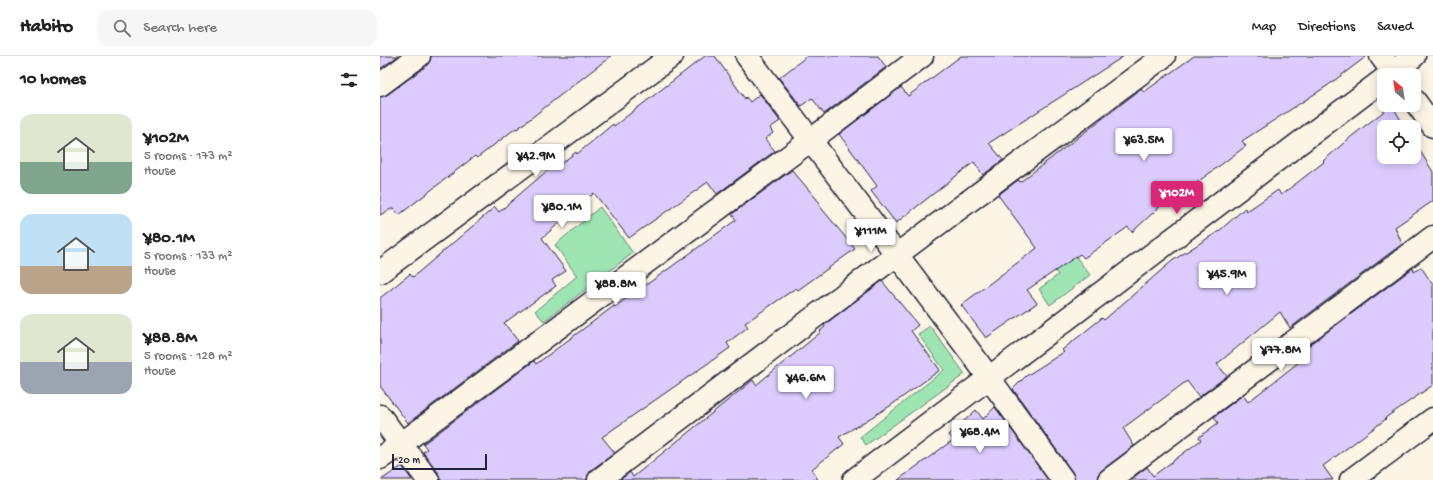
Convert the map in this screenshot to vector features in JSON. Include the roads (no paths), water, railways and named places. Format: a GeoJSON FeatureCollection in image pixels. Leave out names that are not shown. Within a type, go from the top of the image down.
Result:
{"type":"FeatureCollection","features":[{"type":"Feature","properties":{"kind":"street"},"geometry":{"type":"LineString","coordinates":[[380,85],[419,56]]}},
{"type":"Feature","properties":{"kind":"street"},"geometry":{"type":"LineString","coordinates":[[380,272],[672,56]]}},
{"type":"Feature","properties":{"kind":"street"},"geometry":{"type":"LineString","coordinates":[[747,56],[897,255],[1063,480]]}},
{"type":"Feature","properties":{"kind":"street"},"geometry":{"type":"LineString","coordinates":[[380,458],[401,444],[811,140],[922,56]]}},
{"type":"Feature","properties":{"kind":"street"},"geometry":{"type":"LineString","coordinates":[[599,480],[1164,56]]}},
{"type":"Feature","properties":{"kind":"street"},"geometry":{"type":"LineString","coordinates":[[1393,68],[1414,56]]}},
{"type":"Feature","properties":{"kind":"street"},"geometry":{"type":"LineString","coordinates":[[854,480],[989,379],[1377,79]]}},
{"type":"Feature","properties":{"kind":"street"},"geometry":{"type":"LineString","coordinates":[[1421,110],[1433,126]]}},
{"type":"Feature","properties":{"kind":"street"},"geometry":{"type":"LineString","coordinates":[[1109,480],[1433,237]]}},
{"type":"Feature","properties":{"kind":"street"},"geometry":{"type":"LineString","coordinates":[[380,416],[428,480]]}},
{"type":"Feature","properties":{"kind":"street"},"geometry":{"type":"LineString","coordinates":[[1352,480],[1433,420]]}}]}
